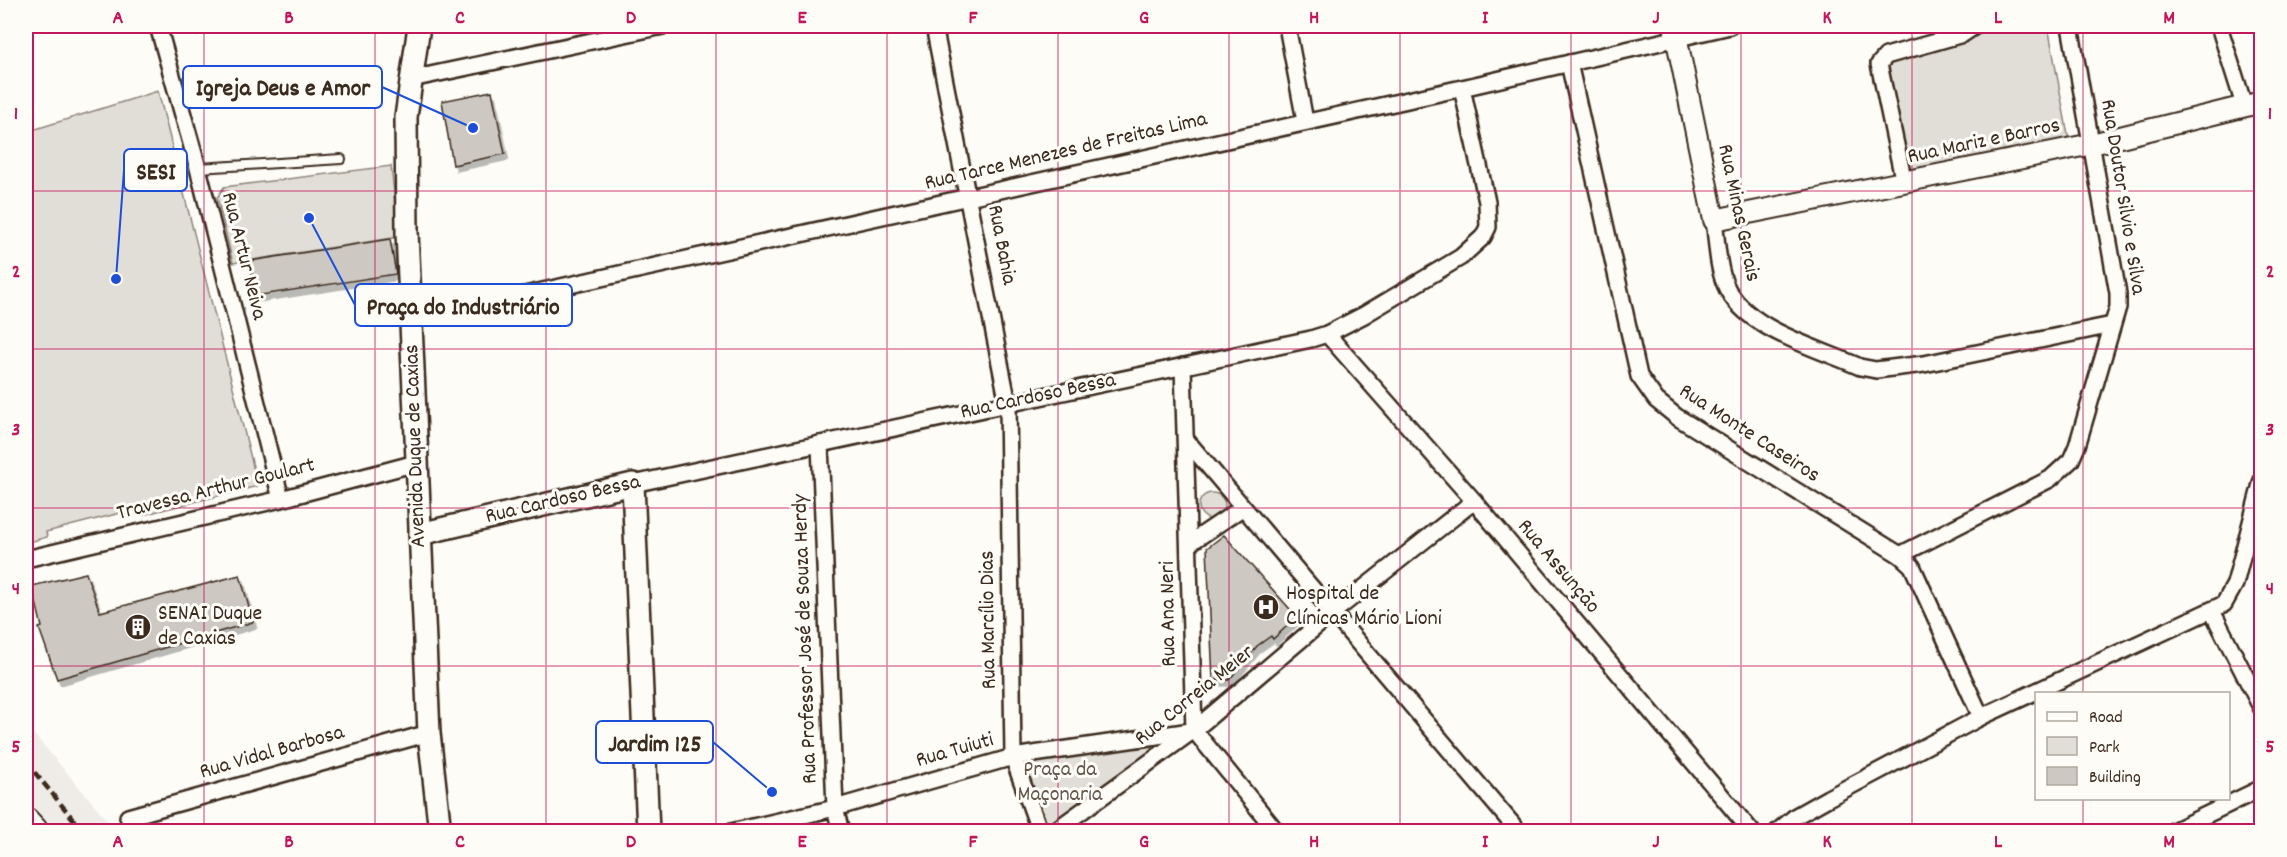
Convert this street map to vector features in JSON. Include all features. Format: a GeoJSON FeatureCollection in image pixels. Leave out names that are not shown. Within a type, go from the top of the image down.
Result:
{"type":"FeatureCollection","features":[{"type":"Feature","properties":{"kind":"main road","name":"Avenida Duque de Caxias"},"geometry":{"type":"LineString","coordinates":[[419,26],[411,79],[406,145],[416,463],[429,733],[440,831]]}},
{"type":"Feature","properties":{"kind":"main road","name":"Rua Cardoso Bessa"},"geometry":{"type":"LineString","coordinates":[[420,534],[633,484]]}},
{"type":"Feature","properties":{"kind":"main road"},"geometry":{"type":"LineString","coordinates":[[633,484],[648,831]]}},
{"type":"Feature","properties":{"kind":"street","name":"Rua Artur Neiva"},"geometry":{"type":"LineString","coordinates":[[158,26],[198,168],[281,499]]}},
{"type":"Feature","properties":{"kind":"street"},"geometry":{"type":"LineString","coordinates":[[411,79],[663,26]]}},
{"type":"Feature","properties":{"kind":"street","name":"Rua Bahia"},"geometry":{"type":"LineString","coordinates":[[934,26],[1008,404]]}},
{"type":"Feature","properties":{"kind":"street"},"geometry":{"type":"LineString","coordinates":[[1287,26],[1305,121]]}},
{"type":"Feature","properties":{"kind":"street","name":"Rua Tarce Menezes de Freitas Lima"},"geometry":{"type":"LineString","coordinates":[[411,320],[1462,88],[1569,63],[1676,31],[1730,26]]}},
{"type":"Feature","properties":{"kind":"street"},"geometry":{"type":"LineString","coordinates":[[1904,183],[1879,64],[1886,56],[1963,34],[1975,26]]}},
{"type":"Feature","properties":{"kind":"street","name":"Rua Doutor Silvio e Silva"},"geometry":{"type":"LineString","coordinates":[[1900,555],[2050,479],[2071,460],[2118,307],[2118,293],[2070,26]]}},
{"type":"Feature","properties":{"kind":"street"},"geometry":{"type":"LineString","coordinates":[[2219,26],[2253,103]]}},
{"type":"Feature","properties":{"kind":"street","name":"Rua Minas Gerais"},"geometry":{"type":"LineString","coordinates":[[1676,31],[1714,219],[1724,282],[1740,307],[1755,320],[1860,367],[1876,370],[1915,366],[2112,326]]}},
{"type":"Feature","properties":{"kind":"street","name":"Rua Monte Caseiros"},"geometry":{"type":"LineString","coordinates":[[1569,63],[1635,361],[1639,376],[1647,389],[1656,400],[1677,417],[1900,555],[1912,566],[1920,579],[1981,717]]}},
{"type":"Feature","properties":{"kind":"street","name":"Rua Cardoso Bessa"},"geometry":{"type":"LineString","coordinates":[[633,484],[1328,334],[1461,257],[1483,237],[1488,227],[1487,202],[1462,88]]}},
{"type":"Feature","properties":{"kind":"street","name":"Rua Mariz e Barros"},"geometry":{"type":"LineString","coordinates":[[1714,219],[2092,144],[2253,103]]}},
{"type":"Feature","properties":{"kind":"street","name":"Rua Assunção"},"geometry":{"type":"LineString","coordinates":[[1328,334],[1474,501],[1752,831]]}},
{"type":"Feature","properties":{"kind":"street","name":"Rua Ana Neri"},"geometry":{"type":"LineString","coordinates":[[1183,366],[1194,730]]}},
{"type":"Feature","properties":{"kind":"street","name":"Rua Marcílio Dias"},"geometry":{"type":"LineString","coordinates":[[1008,404],[1013,757],[1040,831]]}},
{"type":"Feature","properties":{"kind":"street"},"geometry":{"type":"LineString","coordinates":[[1186,441],[1518,831]]}},
{"type":"Feature","properties":{"kind":"street","name":"Rua Professor José de Souza Herdy"},"geometry":{"type":"LineString","coordinates":[[820,444],[835,808],[841,831]]}},
{"type":"Feature","properties":{"kind":"street","name":"Travessa Arthur Goulart"},"geometry":{"type":"LineString","coordinates":[[26,559],[281,499],[416,463]]}},
{"type":"Feature","properties":{"kind":"street"},"geometry":{"type":"LineString","coordinates":[[2035,692],[2224,604],[2232,593],[2262,480]]}},
{"type":"Feature","properties":{"kind":"street","name":"Rua Correia Meier"},"geometry":{"type":"LineString","coordinates":[[1053,831],[1194,730],[1331,614],[1474,501]]}},
{"type":"Feature","properties":{"kind":"street"},"geometry":{"type":"LineString","coordinates":[[1190,543],[1242,508]]}},
{"type":"Feature","properties":{"kind":"street"},"geometry":{"type":"LineString","coordinates":[[2212,611],[2262,709]]}},
{"type":"Feature","properties":{"kind":"street"},"geometry":{"type":"LineString","coordinates":[[1777,831],[1796,816],[1828,798],[1981,717],[2035,692]]}},
{"type":"Feature","properties":{"kind":"street"},"geometry":{"type":"LineString","coordinates":[[1194,730],[1277,831]]}},
{"type":"Feature","properties":{"kind":"street","name":"Rua Tuiuti"},"geometry":{"type":"LineString","coordinates":[[731,831],[835,808],[1013,757],[1194,730]]}},
{"type":"Feature","properties":{"kind":"street","name":"Rua Vidal Barbosa"},"geometry":{"type":"LineString","coordinates":[[128,817],[429,733]]}},
{"type":"Feature","properties":{"kind":"street"},"geometry":{"type":"LineString","coordinates":[[2171,831],[2262,788]]}},
{"type":"Feature","properties":{"kind":"lane"},"geometry":{"type":"LineString","coordinates":[[198,168],[341,159]]}},
{"type":"Feature","properties":{"kind":"shaded area"},"geometry":{"type":"Polygon","coordinates":[[[26,725],[116,831],[55,831],[26,797],[26,725]]]}},
{"type":"Feature","properties":{"kind":"green space"},"geometry":{"type":"Polygon","coordinates":[[[1985,26],[2048,26],[2069,141],[1911,175],[1884,64],[1950,46],[1985,26]]]}},
{"type":"Feature","properties":{"kind":"green space"},"geometry":{"type":"Polygon","coordinates":[[[158,91],[258,486],[142,515],[140,508],[46,532],[47,537],[26,543],[26,132],[158,91]]]}},
{"type":"Feature","properties":{"kind":"green space"},"geometry":{"type":"Polygon","coordinates":[[[391,166],[399,237],[233,263],[217,198],[224,187],[391,166]]]}},
{"type":"Feature","properties":{"kind":"green space"},"geometry":{"type":"Polygon","coordinates":[[[1212,493],[1221,497],[1225,506],[1221,515],[1212,519],[1203,515],[1199,506],[1203,497],[1212,493]]]}},
{"type":"Feature","properties":{"kind":"green space","name":"Praça da Maçonaria"},"geometry":{"type":"Polygon","coordinates":[[[1189,725],[1046,831],[1019,759],[1189,725]]]}},
{"type":"Feature","properties":{"kind":"building"},"geometry":{"type":"Polygon","coordinates":[[[492,91],[505,154],[453,165],[442,101],[492,91]]]}},
{"type":"Feature","properties":{"kind":"building"},"geometry":{"type":"Polygon","coordinates":[[[390,239],[396,274],[255,296],[250,261],[390,239]]]}},
{"type":"Feature","properties":{"kind":"building","name":"Hospital de Clínicas Mário Lioni"},"geometry":{"type":"Polygon","coordinates":[[[1224,535],[1297,617],[1273,639],[1271,636],[1257,646],[1229,680],[1213,680],[1207,548],[1224,535]]]}},
{"type":"Feature","properties":{"kind":"building","name":"SENAI Duque de Caxias"},"geometry":{"type":"Polygon","coordinates":[[[86,573],[100,612],[240,575],[253,622],[57,679],[39,628],[42,627],[32,586],[86,573]]]}},
{"type":"Feature","properties":{"kind":"railway"},"geometry":{"type":"LineString","coordinates":[[26,762],[84,832]]}},
{"type":"Feature","properties":{"kind":"place","name":"Igreja Deus e Amor"},"geometry":{"type":"Point","coordinates":[473,128]}},
{"type":"Feature","properties":{"kind":"place","name":"Praça do Industriário"},"geometry":{"type":"Point","coordinates":[309,218]}},
{"type":"Feature","properties":{"kind":"place","name":"SESI"},"geometry":{"type":"Point","coordinates":[116,279]}},
{"type":"Feature","properties":{"kind":"place","name":"Hospital de Clínicas Mário Lioni"},"geometry":{"type":"Point","coordinates":[1266,607]}},
{"type":"Feature","properties":{"kind":"place","name":"SENAI Duque de Caxias"},"geometry":{"type":"Point","coordinates":[138,627]}},
{"type":"Feature","properties":{"kind":"place","name":"Jardim 125"},"geometry":{"type":"Point","coordinates":[772,792]}}]}
